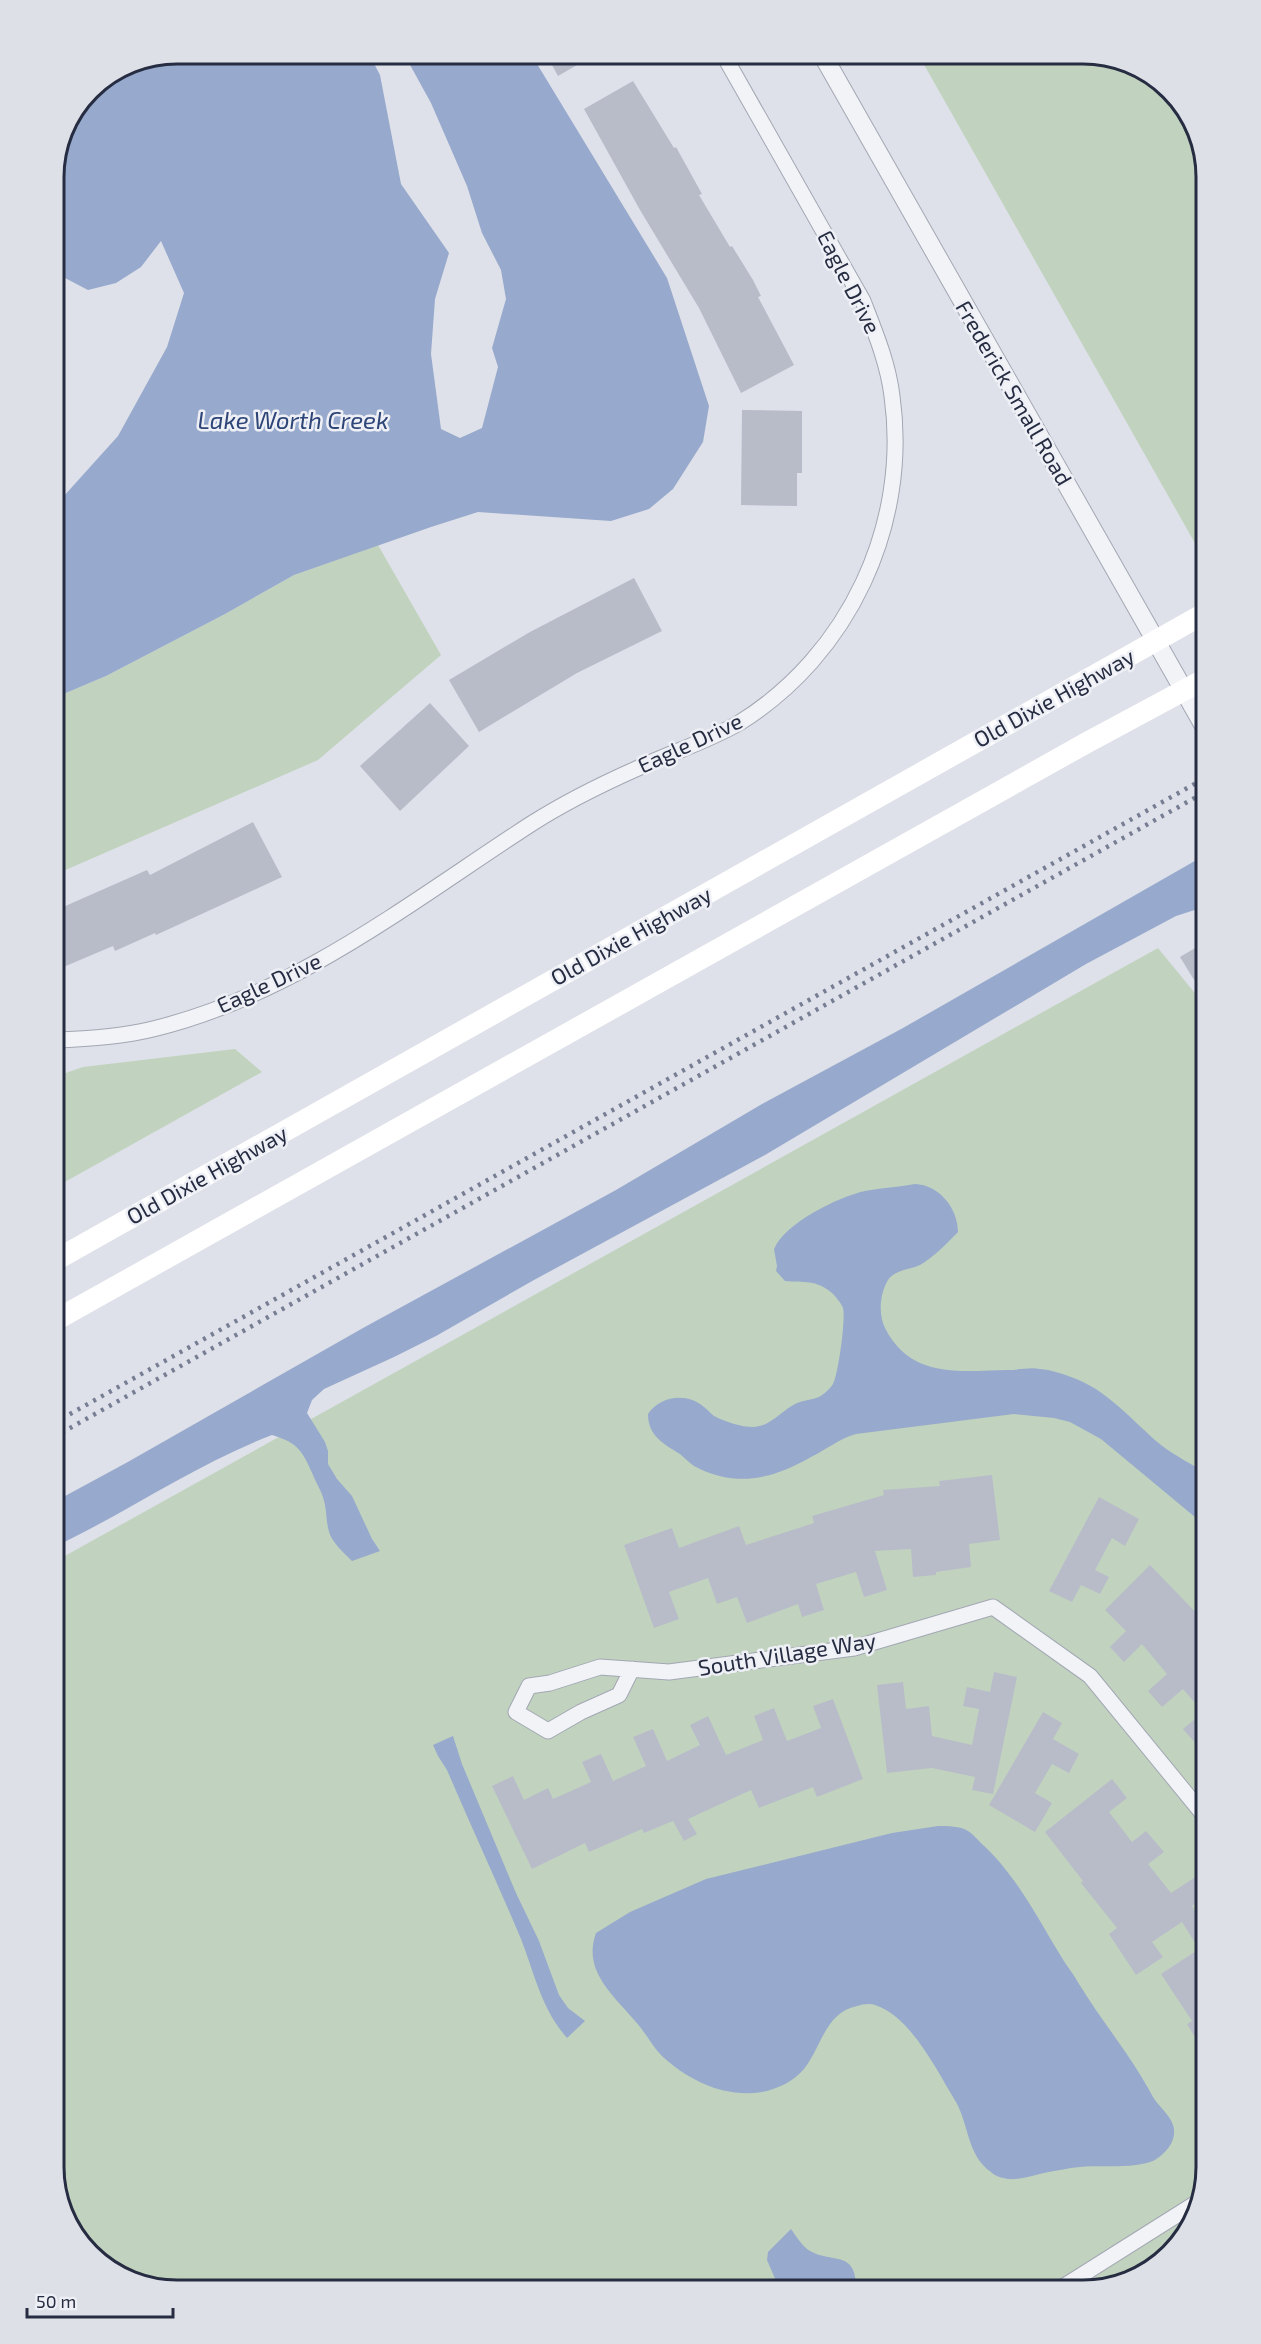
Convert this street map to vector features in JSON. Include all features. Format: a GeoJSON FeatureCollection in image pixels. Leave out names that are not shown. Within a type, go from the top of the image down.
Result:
{"type":"FeatureCollection","features":[{"type":"Feature","properties":{"kind":"main road","name":"Old Dixie Highway"},"geometry":{"type":"LineString","coordinates":[[64,1255],[1196,618]]}},
{"type":"Feature","properties":{"kind":"main road"},"geometry":{"type":"LineString","coordinates":[[64,1315],[1088,742],[1196,684]]}},
{"type":"Feature","properties":{"kind":"street","name":"Eagle Drive"},"geometry":{"type":"LineString","coordinates":[[65,1039],[120,1035],[182,1021],[223,1006],[294,974],[341,948],[531,824],[581,795],[715,736],[740,722],[797,678],[817,657],[843,622],[866,580],[881,540],[891,498],[896,440],[887,369],[863,301],[729,65]]}},
{"type":"Feature","properties":{"kind":"street","name":"Frederick Small Road"},"geometry":{"type":"LineString","coordinates":[[828,65],[1196,712]]}},
{"type":"Feature","properties":{"kind":"street","name":"South Village Way"},"geometry":{"type":"LineString","coordinates":[[632,1669],[619,1695],[581,1712],[548,1731],[516,1712],[529,1686],[550,1683],[600,1667],[632,1669],[669,1672],[854,1648],[993,1606],[1090,1676],[1196,1806]]}},
{"type":"Feature","properties":{"kind":"street"},"geometry":{"type":"LineString","coordinates":[[1074,2280],[1188,2208]]}},
{"type":"Feature","properties":{"kind":"green space"},"geometry":{"type":"Polygon","coordinates":[[[924,65],[1091,65],[1105,67],[1133,76],[1146,84],[1168,103],[1181,121],[1193,148],[1196,163],[1196,545],[924,65]]]}},
{"type":"Feature","properties":{"kind":"green space"},"geometry":{"type":"Polygon","coordinates":[[[378,545],[441,655],[318,760],[65,870],[65,693],[106,676],[294,575],[378,545]]]}},
{"type":"Feature","properties":{"kind":"green space"},"geometry":{"type":"Polygon","coordinates":[[[1158,948],[1196,995],[1196,2181],[1185,2216],[1168,2241],[1140,2264],[1113,2276],[1083,2280],[163,2279],[134,2271],[121,2264],[109,2256],[88,2235],[73,2210],[65,2181],[64,1556],[1158,948]]]}},
{"type":"Feature","properties":{"kind":"green space"},"geometry":{"type":"Polygon","coordinates":[[[235,1049],[262,1072],[64,1182],[65,1073],[83,1067],[235,1049]]]}},
{"type":"Feature","properties":{"kind":"water","name":"Lake Worth Creek"},"geometry":{"type":"Polygon","coordinates":[[[374,64],[380,75],[401,184],[449,253],[435,299],[431,354],[441,429],[460,438],[482,428],[498,367],[492,348],[506,299],[501,270],[482,233],[467,186],[431,103],[410,64],[537,64],[667,278],[709,406],[703,442],[673,489],[649,509],[611,521],[478,512],[294,575],[106,676],[65,693],[65,495],[118,436],[167,347],[184,293],[161,241],[141,267],[116,283],[88,290],[65,278],[65,163],[68,148],[76,128],[88,109],[115,84],[148,68],[163,65],[374,64]]]}},
{"type":"Feature","properties":{"kind":"water"},"geometry":{"type":"Polygon","coordinates":[[[1196,860],[1196,910],[1176,916],[1086,964],[765,1155],[534,1280],[436,1336],[324,1389],[312,1400],[307,1413],[325,1442],[328,1464],[352,1496],[380,1551],[352,1561],[341,1550],[329,1533],[323,1497],[306,1459],[288,1441],[272,1435],[216,1460],[64,1542],[64,1496],[363,1328],[616,1190],[762,1104],[903,1028],[1196,860]]]}},
{"type":"Feature","properties":{"kind":"water"},"geometry":{"type":"Polygon","coordinates":[[[915,1184],[924,1185],[946,1199],[955,1215],[958,1232],[940,1250],[916,1267],[891,1276],[885,1285],[881,1316],[885,1328],[908,1356],[922,1364],[954,1371],[1044,1369],[1084,1382],[1119,1406],[1161,1445],[1196,1467],[1196,1518],[1101,1439],[1070,1422],[1054,1418],[1014,1414],[856,1434],[784,1470],[756,1478],[742,1479],[728,1478],[698,1468],[658,1439],[651,1428],[648,1414],[659,1403],[667,1400],[690,1399],[714,1416],[738,1425],[754,1427],[766,1424],[797,1403],[819,1397],[829,1390],[835,1379],[839,1359],[843,1308],[832,1293],[820,1286],[810,1282],[785,1281],[776,1271],[774,1249],[789,1230],[814,1212],[865,1191],[915,1184]]]}},
{"type":"Feature","properties":{"kind":"water"},"geometry":{"type":"Polygon","coordinates":[[[453,1736],[462,1764],[516,1893],[539,1941],[559,1995],[568,2008],[585,2021],[567,2038],[545,2003],[512,1918],[447,1770],[433,1745],[453,1736]]]}},
{"type":"Feature","properties":{"kind":"water"},"geometry":{"type":"Polygon","coordinates":[[[938,1826],[965,1829],[1005,1868],[1153,2097],[1168,2116],[1174,2127],[1172,2142],[1165,2152],[1153,2161],[1136,2165],[1071,2168],[1017,2179],[1006,2179],[994,2175],[977,2157],[956,2102],[932,2061],[912,2033],[888,2011],[871,2004],[846,2010],[838,2016],[825,2032],[804,2069],[780,2087],[748,2093],[708,2086],[684,2073],[662,2056],[640,2026],[602,1982],[597,1971],[593,1959],[596,1933],[630,1912],[706,1879],[892,1833],[938,1826]]]}},
{"type":"Feature","properties":{"kind":"water"},"geometry":{"type":"Polygon","coordinates":[[[791,2229],[810,2251],[848,2263],[855,2280],[776,2280],[767,2260],[768,2252],[791,2229]]]}},
{"type":"Feature","properties":{"kind":"building"},"geometry":{"type":"Polygon","coordinates":[[[552,64],[578,64],[558,76],[552,64]]]}},
{"type":"Feature","properties":{"kind":"building"},"geometry":{"type":"Polygon","coordinates":[[[633,81],[674,148],[676,147],[702,194],[699,195],[753,280],[761,296],[758,297],[794,365],[741,393],[699,308],[640,210],[584,109],[633,81]]]}},
{"type":"Feature","properties":{"kind":"building"},"geometry":{"type":"Polygon","coordinates":[[[742,410],[802,411],[802,473],[797,473],[797,506],[741,505],[742,410]]]}},
{"type":"Feature","properties":{"kind":"building"},"geometry":{"type":"Polygon","coordinates":[[[634,578],[662,631],[577,673],[479,732],[449,680],[530,632],[634,578]]]}},
{"type":"Feature","properties":{"kind":"building"},"geometry":{"type":"Polygon","coordinates":[[[430,703],[469,746],[400,811],[360,766],[430,703]]]}},
{"type":"Feature","properties":{"kind":"building"},"geometry":{"type":"Polygon","coordinates":[[[253,822],[282,877],[156,935],[155,933],[115,951],[113,946],[65,967],[65,906],[147,870],[150,875],[253,822]]]}},
{"type":"Feature","properties":{"kind":"building"},"geometry":{"type":"Polygon","coordinates":[[[1196,948],[1196,983],[1180,957],[1196,948]]]}},
{"type":"Feature","properties":{"kind":"building"},"geometry":{"type":"Polygon","coordinates":[[[992,1475],[1000,1540],[969,1544],[971,1567],[936,1572],[936,1575],[913,1577],[911,1549],[875,1551],[887,1590],[864,1597],[856,1572],[816,1584],[824,1610],[802,1617],[798,1604],[747,1623],[737,1597],[717,1604],[708,1578],[669,1592],[679,1619],[654,1628],[624,1545],[672,1528],[679,1548],[739,1526],[746,1545],[814,1523],[812,1516],[884,1495],[883,1490],[940,1486],[939,1481],[992,1475]]]}},
{"type":"Feature","properties":{"kind":"building"},"geometry":{"type":"Polygon","coordinates":[[[1099,1497],[1139,1519],[1125,1546],[1112,1538],[1095,1570],[1109,1577],[1100,1594],[1081,1585],[1072,1602],[1049,1591],[1099,1497]]]}},
{"type":"Feature","properties":{"kind":"building"},"geometry":{"type":"Polygon","coordinates":[[[1150,1565],[1196,1613],[1196,1704],[1183,1689],[1162,1707],[1148,1691],[1167,1674],[1142,1644],[1124,1662],[1110,1647],[1126,1631],[1105,1610],[1150,1565]]]}},
{"type":"Feature","properties":{"kind":"building"},"geometry":{"type":"Polygon","coordinates":[[[994,1672],[1017,1677],[993,1794],[972,1790],[975,1777],[932,1768],[887,1773],[877,1685],[903,1682],[906,1709],[929,1706],[932,1736],[972,1745],[979,1709],[963,1706],[967,1687],[990,1692],[994,1672]]]}},
{"type":"Feature","properties":{"kind":"building"},"geometry":{"type":"Polygon","coordinates":[[[833,1699],[863,1779],[817,1797],[813,1787],[759,1808],[751,1790],[688,1819],[697,1834],[684,1841],[673,1821],[644,1833],[642,1829],[589,1852],[585,1843],[532,1869],[492,1786],[513,1776],[524,1800],[548,1788],[553,1799],[591,1782],[582,1762],[601,1754],[613,1781],[646,1766],[633,1737],[653,1729],[667,1761],[700,1745],[690,1725],[708,1716],[726,1755],[763,1740],[754,1716],[774,1708],[787,1741],[821,1728],[813,1706],[833,1699]]]}},
{"type":"Feature","properties":{"kind":"building"},"geometry":{"type":"Polygon","coordinates":[[[1043,1712],[1062,1723],[1053,1739],[1079,1754],[1069,1773],[1052,1764],[1035,1793],[1052,1803],[1035,1832],[989,1805],[1043,1712]]]}},
{"type":"Feature","properties":{"kind":"building"},"geometry":{"type":"Polygon","coordinates":[[[1196,1718],[1196,1744],[1183,1729],[1196,1718]]]}},
{"type":"Feature","properties":{"kind":"building"},"geometry":{"type":"Polygon","coordinates":[[[1112,1779],[1127,1798],[1109,1812],[1132,1842],[1146,1831],[1164,1852],[1148,1864],[1171,1893],[1196,1877],[1196,1903],[1192,1906],[1196,1912],[1196,1944],[1182,1922],[1152,1942],[1163,1957],[1136,1975],[1109,1934],[1117,1928],[1045,1832],[1112,1779]]]}},
{"type":"Feature","properties":{"kind":"building"},"geometry":{"type":"Polygon","coordinates":[[[1196,1951],[1196,2039],[1187,2024],[1192,2021],[1161,1974],[1196,1951]]]}},
{"type":"Feature","properties":{"kind":"railway"},"geometry":{"type":"LineString","coordinates":[[64,1417],[1196,783]]}},
{"type":"Feature","properties":{"kind":"railway"},"geometry":{"type":"LineString","coordinates":[[64,1431],[1196,797]]}}]}
